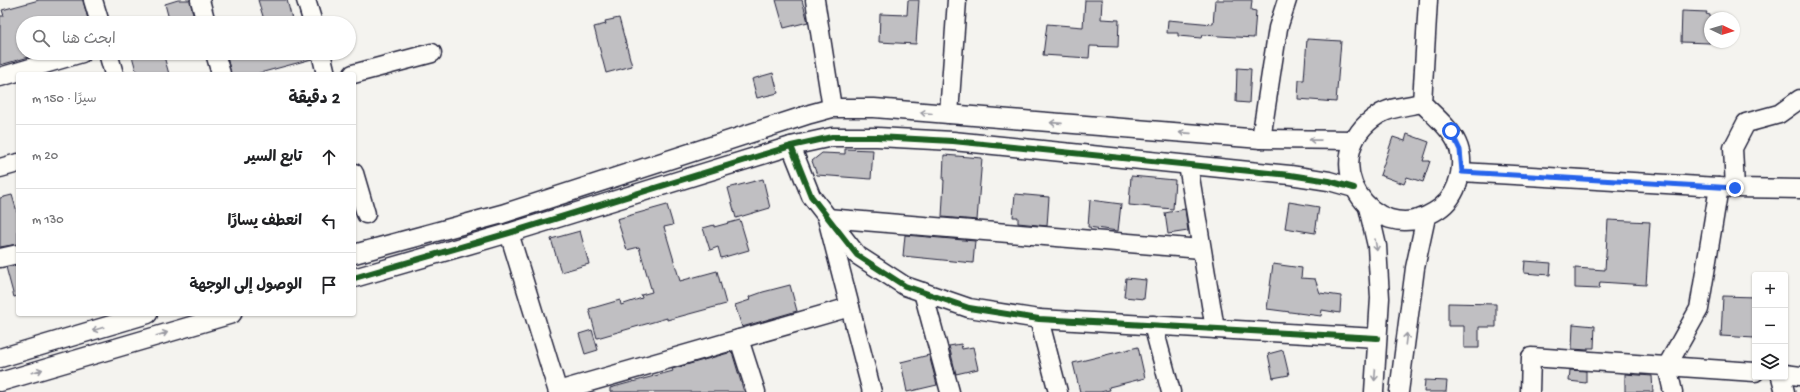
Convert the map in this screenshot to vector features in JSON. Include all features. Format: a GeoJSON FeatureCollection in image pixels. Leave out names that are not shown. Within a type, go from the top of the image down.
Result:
{"type":"FeatureCollection","features":[{"type":"Feature","properties":{"kind":"street"},"geometry":{"type":"LineString","coordinates":[[93,0],[98,16]]}},
{"type":"Feature","properties":{"kind":"street"},"geometry":{"type":"LineString","coordinates":[[200,0],[204,16]]}},
{"type":"Feature","properties":{"kind":"street"},"geometry":{"type":"LineString","coordinates":[[306,0],[311,16]]}},
{"type":"Feature","properties":{"kind":"street"},"geometry":{"type":"LineString","coordinates":[[815,0],[832,108]]}},
{"type":"Feature","properties":{"kind":"street"},"geometry":{"type":"LineString","coordinates":[[949,114],[957,0]]}},
{"type":"Feature","properties":{"kind":"street"},"geometry":{"type":"LineString","coordinates":[[1262,139],[1278,28],[1287,0]]}},
{"type":"Feature","properties":{"kind":"street"},"geometry":{"type":"LineString","coordinates":[[1422,103],[1379,114],[1365,125],[1354,140],[1349,156],[1349,173],[1354,188],[1368,207],[1386,218],[1406,221],[1426,217],[1443,207],[1455,191],[1462,172],[1460,150],[1451,131],[1422,103],[1428,0]]}},
{"type":"Feature","properties":{"kind":"street"},"geometry":{"type":"LineString","coordinates":[[356,73],[432,53]]}},
{"type":"Feature","properties":{"kind":"street"},"geometry":{"type":"LineString","coordinates":[[17,72],[58,60]]}},
{"type":"Feature","properties":{"kind":"street"},"geometry":{"type":"LineString","coordinates":[[110,60],[113,72]]}},
{"type":"Feature","properties":{"kind":"street"},"geometry":{"type":"LineString","coordinates":[[217,60],[220,72]]}},
{"type":"Feature","properties":{"kind":"street"},"geometry":{"type":"LineString","coordinates":[[322,60],[325,72]]}},
{"type":"Feature","properties":{"kind":"street"},"geometry":{"type":"LineString","coordinates":[[0,77],[16,72]]}},
{"type":"Feature","properties":{"kind":"street"},"geometry":{"type":"LineString","coordinates":[[1673,392],[1667,366],[1699,309],[1727,188],[1734,148],[1746,123],[1779,114],[1800,99]]}},
{"type":"Feature","properties":{"kind":"street"},"geometry":{"type":"LineString","coordinates":[[356,253],[502,214],[803,116],[832,108],[874,108],[1262,139],[1354,140]]}},
{"type":"Feature","properties":{"kind":"street"},"geometry":{"type":"LineString","coordinates":[[356,277],[509,233],[791,146],[832,137],[877,137],[953,141],[1290,175],[1354,188]]}},
{"type":"Feature","properties":{"kind":"street"},"geometry":{"type":"LineString","coordinates":[[791,146],[811,196],[857,255],[905,286],[969,308],[1039,319],[1377,338]]}},
{"type":"Feature","properties":{"kind":"street"},"geometry":{"type":"LineString","coordinates":[[0,168],[16,164]]}},
{"type":"Feature","properties":{"kind":"street"},"geometry":{"type":"LineString","coordinates":[[1188,165],[1214,329]]}},
{"type":"Feature","properties":{"kind":"street"},"geometry":{"type":"LineString","coordinates":[[1462,172],[1727,188],[1800,189]]}},
{"type":"Feature","properties":{"kind":"street"},"geometry":{"type":"LineString","coordinates":[[356,179],[366,214]]}},
{"type":"Feature","properties":{"kind":"street"},"geometry":{"type":"LineString","coordinates":[[1368,207],[1377,246],[1380,298],[1374,392]]}},
{"type":"Feature","properties":{"kind":"street"},"geometry":{"type":"LineString","coordinates":[[1399,392],[1414,268],[1426,217]]}},
{"type":"Feature","properties":{"kind":"street"},"geometry":{"type":"LineString","coordinates":[[827,218],[1202,249]]}},
{"type":"Feature","properties":{"kind":"street"},"geometry":{"type":"LineString","coordinates":[[827,218],[872,392]]}},
{"type":"Feature","properties":{"kind":"street"},"geometry":{"type":"LineString","coordinates":[[509,233],[558,391],[850,307]]}},
{"type":"Feature","properties":{"kind":"street"},"geometry":{"type":"LineString","coordinates":[[0,258],[16,254]]}},
{"type":"Feature","properties":{"kind":"street"},"geometry":{"type":"LineString","coordinates":[[923,292],[950,392]]}},
{"type":"Feature","properties":{"kind":"street"},"geometry":{"type":"LineString","coordinates":[[0,358],[141,316]]}},
{"type":"Feature","properties":{"kind":"street"},"geometry":{"type":"LineString","coordinates":[[0,382],[225,316]]}},
{"type":"Feature","properties":{"kind":"street"},"geometry":{"type":"LineString","coordinates":[[1039,319],[1058,392]]}},
{"type":"Feature","properties":{"kind":"street"},"geometry":{"type":"LineString","coordinates":[[1153,325],[1170,392]]}},
{"type":"Feature","properties":{"kind":"street"},"geometry":{"type":"LineString","coordinates":[[739,339],[756,392]]}},
{"type":"Feature","properties":{"kind":"street"},"geometry":{"type":"LineString","coordinates":[[1530,392],[1531,357],[1752,372]]}},
{"type":"Feature","properties":{"kind":"street"},"geometry":{"type":"LineString","coordinates":[[1788,374],[1800,376]]}},
{"type":"Feature","properties":{"kind":"street"},"geometry":{"type":"LineString","coordinates":[[1782,380],[1784,392]]}},
{"type":"Feature","properties":{"kind":"building"},"geometry":{"type":"Polygon","coordinates":[[[39,0],[83,0],[87,16],[16,16],[16,60],[18,60],[0,65],[0,16],[4,16],[2,10],[39,0]]]}},
{"type":"Feature","properties":{"kind":"building"},"geometry":{"type":"Polygon","coordinates":[[[178,0],[190,0],[193,16],[168,16],[165,4],[178,0]]]}},
{"type":"Feature","properties":{"kind":"building"},"geometry":{"type":"Polygon","coordinates":[[[258,0],[287,0],[291,16],[263,16],[258,0]]]}},
{"type":"Feature","properties":{"kind":"building"},"geometry":{"type":"Polygon","coordinates":[[[776,0],[802,0],[808,22],[784,28],[776,0]]]}},
{"type":"Feature","properties":{"kind":"building"},"geometry":{"type":"Polygon","coordinates":[[[908,0],[919,0],[916,44],[879,42],[880,14],[907,15],[908,0]]]}},
{"type":"Feature","properties":{"kind":"building"},"geometry":{"type":"Polygon","coordinates":[[[1085,0],[1102,0],[1101,19],[1119,20],[1118,47],[1090,46],[1089,58],[1043,55],[1047,24],[1083,27],[1085,0]]]}},
{"type":"Feature","properties":{"kind":"building"},"geometry":{"type":"Polygon","coordinates":[[[1215,0],[1252,0],[1251,10],[1256,11],[1254,38],[1202,35],[1201,38],[1178,36],[1178,33],[1167,33],[1168,20],[1213,24],[1215,0]]]}},
{"type":"Feature","properties":{"kind":"building"},"geometry":{"type":"Polygon","coordinates":[[[1682,11],[1707,12],[1704,12],[1704,43],[1681,42],[1682,11]]]}},
{"type":"Feature","properties":{"kind":"building"},"geometry":{"type":"Polygon","coordinates":[[[619,18],[632,66],[606,73],[594,27],[606,24],[605,21],[619,18]]]}},
{"type":"Feature","properties":{"kind":"building"},"geometry":{"type":"Polygon","coordinates":[[[1307,39],[1341,41],[1336,102],[1298,99],[1299,80],[1304,80],[1307,39]]]}},
{"type":"Feature","properties":{"kind":"building"},"geometry":{"type":"Polygon","coordinates":[[[133,60],[165,60],[168,72],[136,72],[133,60]]]}},
{"type":"Feature","properties":{"kind":"building"},"geometry":{"type":"Polygon","coordinates":[[[228,60],[308,60],[263,72],[231,72],[228,60]]]}},
{"type":"Feature","properties":{"kind":"building"},"geometry":{"type":"Polygon","coordinates":[[[1237,68],[1251,69],[1249,103],[1236,102],[1237,68]]]}},
{"type":"Feature","properties":{"kind":"building"},"geometry":{"type":"Polygon","coordinates":[[[773,73],[778,93],[757,98],[752,79],[773,73]]]}},
{"type":"Feature","properties":{"kind":"building"},"geometry":{"type":"Polygon","coordinates":[[[1407,134],[1429,142],[1423,161],[1430,161],[1423,182],[1407,177],[1404,184],[1380,175],[1393,137],[1405,141],[1407,134]]]}},
{"type":"Feature","properties":{"kind":"building"},"geometry":{"type":"Polygon","coordinates":[[[845,149],[873,150],[871,179],[817,175],[812,161],[822,153],[845,154],[845,149]]]}},
{"type":"Feature","properties":{"kind":"building"},"geometry":{"type":"Polygon","coordinates":[[[944,155],[982,158],[977,220],[942,217],[944,155]]]}},
{"type":"Feature","properties":{"kind":"building"},"geometry":{"type":"Polygon","coordinates":[[[1131,176],[1175,180],[1173,209],[1129,205],[1131,176]]]}},
{"type":"Feature","properties":{"kind":"building"},"geometry":{"type":"Polygon","coordinates":[[[763,179],[770,208],[736,218],[728,188],[763,179]]]}},
{"type":"Feature","properties":{"kind":"building"},"geometry":{"type":"Polygon","coordinates":[[[1015,194],[1049,197],[1047,226],[1018,223],[1018,217],[1013,217],[1015,194]]]}},
{"type":"Feature","properties":{"kind":"building"},"geometry":{"type":"Polygon","coordinates":[[[12,195],[16,208],[16,244],[0,247],[0,198],[12,195]]]}},
{"type":"Feature","properties":{"kind":"building"},"geometry":{"type":"Polygon","coordinates":[[[1090,200],[1121,204],[1118,231],[1088,227],[1090,200]]]}},
{"type":"Feature","properties":{"kind":"building"},"geometry":{"type":"Polygon","coordinates":[[[1289,202],[1319,207],[1315,233],[1285,228],[1289,202]]]}},
{"type":"Feature","properties":{"kind":"building"},"geometry":{"type":"Polygon","coordinates":[[[667,205],[673,225],[664,227],[680,281],[717,271],[726,304],[667,320],[667,318],[597,338],[589,309],[620,300],[621,305],[642,298],[641,295],[652,292],[639,247],[627,250],[617,219],[667,205]]]}},
{"type":"Feature","properties":{"kind":"building"},"geometry":{"type":"Polygon","coordinates":[[[1185,209],[1188,231],[1168,234],[1165,213],[1185,209]]]}},
{"type":"Feature","properties":{"kind":"building"},"geometry":{"type":"Polygon","coordinates":[[[740,220],[749,250],[721,258],[718,247],[710,250],[703,228],[714,225],[714,227],[740,220]]]}},
{"type":"Feature","properties":{"kind":"building"},"geometry":{"type":"Polygon","coordinates":[[[1608,220],[1650,222],[1646,285],[1600,282],[1599,289],[1575,288],[1575,268],[1605,270],[1608,220]]]}},
{"type":"Feature","properties":{"kind":"building"},"geometry":{"type":"Polygon","coordinates":[[[580,231],[589,264],[561,272],[551,239],[580,231]]]}},
{"type":"Feature","properties":{"kind":"building"},"geometry":{"type":"Polygon","coordinates":[[[905,235],[975,241],[973,263],[903,256],[905,235]]]}},
{"type":"Feature","properties":{"kind":"building"},"geometry":{"type":"Polygon","coordinates":[[[1525,261],[1551,263],[1550,275],[1524,273],[1525,261]]]}},
{"type":"Feature","properties":{"kind":"building"},"geometry":{"type":"Polygon","coordinates":[[[1273,264],[1302,268],[1301,278],[1315,279],[1320,293],[1341,296],[1340,313],[1322,310],[1321,316],[1267,309],[1273,264]]]}},
{"type":"Feature","properties":{"kind":"building"},"geometry":{"type":"Polygon","coordinates":[[[16,265],[16,296],[14,297],[6,267],[16,265]]]}},
{"type":"Feature","properties":{"kind":"building"},"geometry":{"type":"Polygon","coordinates":[[[1126,278],[1146,280],[1144,299],[1124,297],[1126,278]]]}},
{"type":"Feature","properties":{"kind":"building"},"geometry":{"type":"Polygon","coordinates":[[[790,285],[797,311],[742,327],[735,305],[750,300],[749,297],[790,285]]]}},
{"type":"Feature","properties":{"kind":"building"},"geometry":{"type":"Polygon","coordinates":[[[1723,296],[1752,297],[1752,338],[1721,336],[1723,296]]]}},
{"type":"Feature","properties":{"kind":"building"},"geometry":{"type":"Polygon","coordinates":[[[1448,303],[1496,304],[1496,327],[1479,327],[1479,348],[1464,348],[1464,326],[1448,326],[1448,303]]]}},
{"type":"Feature","properties":{"kind":"building"},"geometry":{"type":"Polygon","coordinates":[[[1573,324],[1595,326],[1594,348],[1588,348],[1588,350],[1572,349],[1573,324]]]}},
{"type":"Feature","properties":{"kind":"building"},"geometry":{"type":"Polygon","coordinates":[[[592,330],[598,350],[585,354],[579,334],[592,330]]]}},
{"type":"Feature","properties":{"kind":"building"},"geometry":{"type":"Polygon","coordinates":[[[961,344],[962,349],[973,347],[978,369],[956,374],[949,346],[961,344]]]}},
{"type":"Feature","properties":{"kind":"building"},"geometry":{"type":"Polygon","coordinates":[[[1138,347],[1145,378],[1109,387],[1110,390],[1100,392],[1080,392],[1073,363],[1138,347]]]}},
{"type":"Feature","properties":{"kind":"building"},"geometry":{"type":"Polygon","coordinates":[[[1283,350],[1289,375],[1273,378],[1268,354],[1283,350]]]}},
{"type":"Feature","properties":{"kind":"building"},"geometry":{"type":"Polygon","coordinates":[[[732,352],[744,392],[610,392],[610,388],[673,371],[672,369],[732,352]]]}},
{"type":"Feature","properties":{"kind":"building"},"geometry":{"type":"Polygon","coordinates":[[[929,355],[937,385],[907,392],[901,362],[929,355]]]}},
{"type":"Feature","properties":{"kind":"building"},"geometry":{"type":"Polygon","coordinates":[[[1570,370],[1586,371],[1586,383],[1569,381],[1570,370]]]}},
{"type":"Feature","properties":{"kind":"building"},"geometry":{"type":"Polygon","coordinates":[[[1625,374],[1652,376],[1653,392],[1625,392],[1625,374]]]}},
{"type":"Feature","properties":{"kind":"building"},"geometry":{"type":"Polygon","coordinates":[[[1425,380],[1447,381],[1446,392],[1424,392],[1425,380]]]}},
{"type":"Feature","properties":{"kind":"cycle path"},"geometry":{"type":"LineString","coordinates":[[356,277],[509,233],[791,146],[832,137],[877,137],[953,141],[1290,175],[1329,181],[1354,188]]}},
{"type":"Feature","properties":{"kind":"cycle path"},"geometry":{"type":"LineString","coordinates":[[791,146],[811,196],[857,255],[905,286],[969,308],[1039,319],[1377,338]]}},
{"type":"Feature","properties":{"kind":"route"},"geometry":{"type":"LineString","coordinates":[[1451,131],[1460,150],[1462,172],[1735,188]]}}]}
